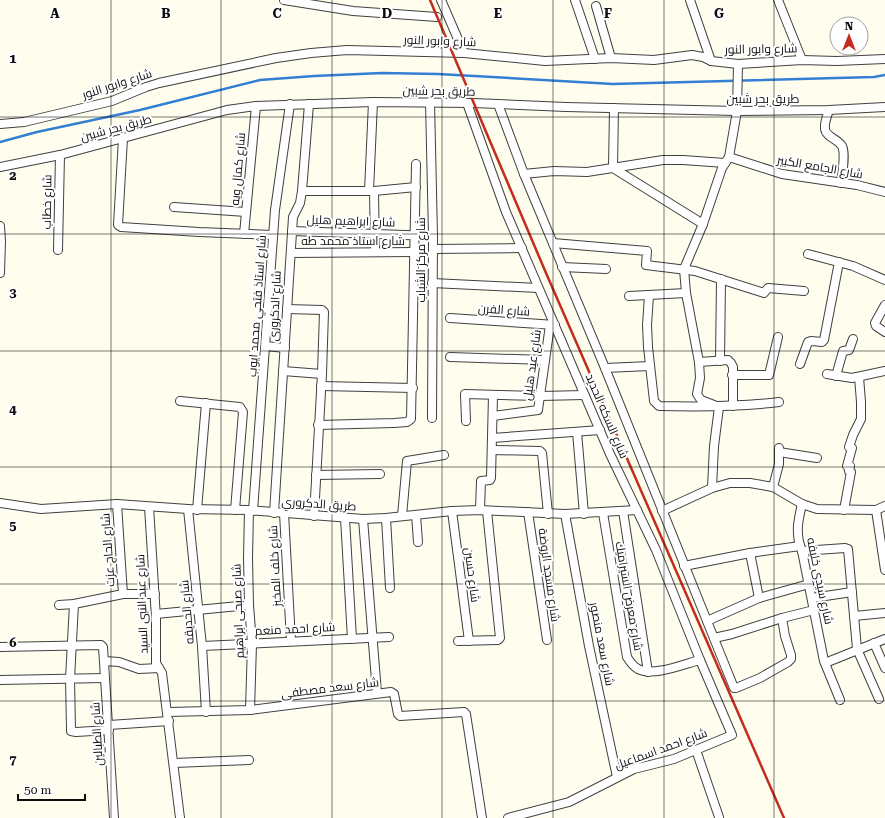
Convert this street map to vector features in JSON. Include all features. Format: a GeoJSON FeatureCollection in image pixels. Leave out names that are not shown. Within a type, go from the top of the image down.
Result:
{"type":"FeatureCollection","features":[{"type":"Feature","properties":{"kind":"street"},"geometry":{"type":"LineString","coordinates":[[284,0],[353,11],[437,17]]}},
{"type":"Feature","properties":{"kind":"street"},"geometry":{"type":"LineString","coordinates":[[441,0],[464,53]]}},
{"type":"Feature","properties":{"kind":"street"},"geometry":{"type":"LineString","coordinates":[[575,0],[595,59]]}},
{"type":"Feature","properties":{"kind":"street"},"geometry":{"type":"LineString","coordinates":[[690,0],[711,61]]}},
{"type":"Feature","properties":{"kind":"street"},"geometry":{"type":"LineString","coordinates":[[778,0],[802,60]]}},
{"type":"Feature","properties":{"kind":"street"},"geometry":{"type":"LineString","coordinates":[[596,6],[611,58]]}},
{"type":"Feature","properties":{"kind":"street","name":"شارع وابور النور"},"geometry":{"type":"LineString","coordinates":[[0,124],[24,122],[112,101],[159,83],[276,58],[347,50],[464,53],[545,61],[611,58],[654,60],[692,55],[738,68],[802,60],[837,61],[885,59]]}},
{"type":"Feature","properties":{"kind":"street"},"geometry":{"type":"LineString","coordinates":[[719,407],[701,400],[697,391],[700,378],[699,362],[686,293],[684,269],[727,160],[737,111],[738,68]]}},
{"type":"Feature","properties":{"kind":"street"},"geometry":{"type":"LineString","coordinates":[[372,102],[371,191],[375,252]]}},
{"type":"Feature","properties":{"kind":"street","name":"طريق بحر شبين"},"geometry":{"type":"LineString","coordinates":[[0,167],[60,155],[227,110],[256,106],[372,102],[430,102],[737,111],[829,110],[885,107]]}},
{"type":"Feature","properties":{"kind":"street","name":"شارع مركز الشباب"},"geometry":{"type":"LineString","coordinates":[[430,102],[433,236],[432,418]]}},
{"type":"Feature","properties":{"kind":"street","name":"شارع السكه الحديد"},"geometry":{"type":"LineString","coordinates":[[467,103],[506,212],[553,325],[610,454],[656,550],[732,735]]}},
{"type":"Feature","properties":{"kind":"street","name":"شارع استاذ فتحي محمد ايوب"},"geometry":{"type":"LineString","coordinates":[[251,511],[266,346],[273,235],[290,104]]}},
{"type":"Feature","properties":{"kind":"street","name":"شارع الدكرورى"},"geometry":{"type":"LineString","coordinates":[[274,512],[293,216],[300,204],[302,191],[309,104]]}},
{"type":"Feature","properties":{"kind":"street","name":"شارع السكه الحديد"},"geometry":{"type":"LineString","coordinates":[[498,104],[524,174],[605,368],[734,687],[736,688],[760,678],[791,659],[782,618]]}},
{"type":"Feature","properties":{"kind":"street","name":"شارع كمال ويه"},"geometry":{"type":"LineString","coordinates":[[244,234],[256,106]]}},
{"type":"Feature","properties":{"kind":"street"},"geometry":{"type":"LineString","coordinates":[[614,108],[613,168],[703,224]]}},
{"type":"Feature","properties":{"kind":"street"},"geometry":{"type":"LineString","coordinates":[[829,110],[825,128],[826,131],[842,146],[841,183]]}},
{"type":"Feature","properties":{"kind":"street"},"geometry":{"type":"LineString","coordinates":[[123,138],[118,225],[121,227],[273,235]]}},
{"type":"Feature","properties":{"kind":"street","name":"شارع خطاب"},"geometry":{"type":"LineString","coordinates":[[58,250],[60,155]]}},
{"type":"Feature","properties":{"kind":"street","name":"شارع الجامع الكبير"},"geometry":{"type":"LineString","coordinates":[[524,174],[554,171],[587,172],[663,160],[727,160],[782,174],[841,183],[885,192]]}},
{"type":"Feature","properties":{"kind":"street"},"geometry":{"type":"LineString","coordinates":[[318,425],[407,422],[411,419],[413,388],[412,324],[416,164]]}},
{"type":"Feature","properties":{"kind":"street"},"geometry":{"type":"LineString","coordinates":[[302,191],[371,191],[416,187]]}},
{"type":"Feature","properties":{"kind":"street"},"geometry":{"type":"LineString","coordinates":[[174,207],[246,212]]}},
{"type":"Feature","properties":{"kind":"street"},"geometry":{"type":"LineString","coordinates":[[0,226],[0,273]]}},
{"type":"Feature","properties":{"kind":"street","name":"شارع ابراهيم هليل"},"geometry":{"type":"LineString","coordinates":[[292,231],[433,236]]}},
{"type":"Feature","properties":{"kind":"street"},"geometry":{"type":"LineString","coordinates":[[553,244],[647,251],[646,266],[695,271],[764,293],[768,288],[804,291]]}},
{"type":"Feature","properties":{"kind":"street"},"geometry":{"type":"LineString","coordinates":[[433,249],[522,248]]}},
{"type":"Feature","properties":{"kind":"street","name":"شارع استاذ محمد طه"},"geometry":{"type":"LineString","coordinates":[[291,253],[415,252]]}},
{"type":"Feature","properties":{"kind":"street"},"geometry":{"type":"LineString","coordinates":[[808,254],[853,266],[885,280]]}},
{"type":"Feature","properties":{"kind":"street"},"geometry":{"type":"LineString","coordinates":[[800,364],[808,342],[822,342],[824,340],[839,262]]}},
{"type":"Feature","properties":{"kind":"street"},"geometry":{"type":"LineString","coordinates":[[562,267],[606,270]]}},
{"type":"Feature","properties":{"kind":"street"},"geometry":{"type":"LineString","coordinates":[[720,361],[721,279]]}},
{"type":"Feature","properties":{"kind":"street"},"geometry":{"type":"LineString","coordinates":[[432,283],[538,288]]}},
{"type":"Feature","properties":{"kind":"street"},"geometry":{"type":"LineString","coordinates":[[629,296],[686,293]]}},
{"type":"Feature","properties":{"kind":"street"},"geometry":{"type":"LineString","coordinates":[[650,296],[647,325],[650,366],[654,401],[659,406],[719,407],[779,402]]}},
{"type":"Feature","properties":{"kind":"street"},"geometry":{"type":"LineString","coordinates":[[885,305],[875,322],[876,326],[885,332]]}},
{"type":"Feature","properties":{"kind":"street"},"geometry":{"type":"LineString","coordinates":[[287,309],[323,311],[322,374],[314,516]]}},
{"type":"Feature","properties":{"kind":"street","name":"شارع الفرن"},"geometry":{"type":"LineString","coordinates":[[450,318],[553,325]]}},
{"type":"Feature","properties":{"kind":"street","name":"شارع عيد هليل"},"geometry":{"type":"LineString","coordinates":[[493,416],[537,410],[545,360],[553,325]]}},
{"type":"Feature","properties":{"kind":"street"},"geometry":{"type":"LineString","coordinates":[[732,375],[769,375],[778,337]]}},
{"type":"Feature","properties":{"kind":"street"},"geometry":{"type":"LineString","coordinates":[[836,376],[844,351],[849,350],[853,339]]}},
{"type":"Feature","properties":{"kind":"street"},"geometry":{"type":"LineString","coordinates":[[266,346],[285,348]]}},
{"type":"Feature","properties":{"kind":"street"},"geometry":{"type":"LineString","coordinates":[[450,357],[545,360]]}},
{"type":"Feature","properties":{"kind":"street"},"geometry":{"type":"LineString","coordinates":[[699,362],[728,360],[731,363],[733,367],[732,375],[734,406]]}},
{"type":"Feature","properties":{"kind":"street"},"geometry":{"type":"LineString","coordinates":[[605,368],[650,366]]}},
{"type":"Feature","properties":{"kind":"street"},"geometry":{"type":"LineString","coordinates":[[283,371],[322,374]]}},
{"type":"Feature","properties":{"kind":"street"},"geometry":{"type":"LineString","coordinates":[[827,374],[852,378],[885,371]]}},
{"type":"Feature","properties":{"kind":"street"},"geometry":{"type":"LineString","coordinates":[[844,510],[851,472],[849,471],[850,466],[847,466],[852,448],[849,447],[861,419],[859,377]]}},
{"type":"Feature","properties":{"kind":"street"},"geometry":{"type":"LineString","coordinates":[[321,386],[413,388]]}},
{"type":"Feature","properties":{"kind":"street"},"geometry":{"type":"LineString","coordinates":[[466,422],[465,394],[540,396],[584,395]]}},
{"type":"Feature","properties":{"kind":"street"},"geometry":{"type":"LineString","coordinates":[[458,642],[498,640],[500,638],[481,481],[491,479],[493,395]]}},
{"type":"Feature","properties":{"kind":"street"},"geometry":{"type":"LineString","coordinates":[[180,401],[240,407],[243,412],[236,510]]}},
{"type":"Feature","properties":{"kind":"street"},"geometry":{"type":"LineString","coordinates":[[197,510],[206,403]]}},
{"type":"Feature","properties":{"kind":"street"},"geometry":{"type":"LineString","coordinates":[[712,488],[714,446],[719,407]]}},
{"type":"Feature","properties":{"kind":"street"},"geometry":{"type":"LineString","coordinates":[[492,438],[600,430]]}},
{"type":"Feature","properties":{"kind":"street"},"geometry":{"type":"LineString","coordinates":[[577,432],[584,514]]}},
{"type":"Feature","properties":{"kind":"street"},"geometry":{"type":"LineString","coordinates":[[492,450],[540,451],[542,453],[548,514]]}},
{"type":"Feature","properties":{"kind":"street"},"geometry":{"type":"LineString","coordinates":[[773,487],[779,464],[779,450],[818,458]]}},
{"type":"Feature","properties":{"kind":"street"},"geometry":{"type":"LineString","coordinates":[[402,516],[407,461],[444,455]]}},
{"type":"Feature","properties":{"kind":"street"},"geometry":{"type":"LineString","coordinates":[[316,476],[380,474]]}},
{"type":"Feature","properties":{"kind":"street"},"geometry":{"type":"LineString","coordinates":[[662,511],[712,488],[730,483],[750,483],[773,487],[802,504],[817,509],[876,510],[885,506]]}},
{"type":"Feature","properties":{"kind":"street","name":"طريق الدكروري"},"geometry":{"type":"LineString","coordinates":[[0,503],[41,509],[117,504],[197,510],[274,512],[363,519],[452,511],[584,514],[637,510]]}},
{"type":"Feature","properties":{"kind":"street","name":"شارع الحاج عزت"},"geometry":{"type":"LineString","coordinates":[[117,504],[123,594]]}},
{"type":"Feature","properties":{"kind":"street","name":"شارع سيدى خليفه"},"geometry":{"type":"LineString","coordinates":[[802,504],[797,525],[798,539],[812,598],[824,661],[840,700]]}},
{"type":"Feature","properties":{"kind":"street","name":"شارع عبد النبى السيد"},"geometry":{"type":"LineString","coordinates":[[149,507],[156,614],[156,663],[162,673],[180,818]]}},
{"type":"Feature","properties":{"kind":"street","name":"شارع الحديقه"},"geometry":{"type":"LineString","coordinates":[[188,509],[199,610],[206,712]]}},
{"type":"Feature","properties":{"kind":"street"},"geometry":{"type":"LineString","coordinates":[[876,510],[885,570]]}},
{"type":"Feature","properties":{"kind":"street","name":"شارع صبحى ابراهيم"},"geometry":{"type":"LineString","coordinates":[[250,710],[252,644],[248,558],[251,511]]}},
{"type":"Feature","properties":{"kind":"street","name":"شارع حسين"},"geometry":{"type":"LineString","coordinates":[[452,511],[469,641]]}},
{"type":"Feature","properties":{"kind":"street"},"geometry":{"type":"LineString","coordinates":[[623,511],[648,672],[661,671],[700,660]]}},
{"type":"Feature","properties":{"kind":"street","name":"شارع مسجد الروضة"},"geometry":{"type":"LineString","coordinates":[[528,512],[547,640]]}},
{"type":"Feature","properties":{"kind":"street","name":"شارع خلف المخبز"},"geometry":{"type":"LineString","coordinates":[[284,513],[291,642]]}},
{"type":"Feature","properties":{"kind":"street","name":"شارع معرض السيراميك"},"geometry":{"type":"LineString","coordinates":[[603,513],[627,657],[632,665],[639,670],[648,672]]}},
{"type":"Feature","properties":{"kind":"street","name":"شارع سعد منصور"},"geometry":{"type":"LineString","coordinates":[[565,514],[589,646],[617,777]]}},
{"type":"Feature","properties":{"kind":"street"},"geometry":{"type":"LineString","coordinates":[[416,515],[418,542]]}},
{"type":"Feature","properties":{"kind":"street"},"geometry":{"type":"LineString","coordinates":[[345,518],[352,638]]}},
{"type":"Feature","properties":{"kind":"street"},"geometry":{"type":"LineString","coordinates":[[386,518],[390,588]]}},
{"type":"Feature","properties":{"kind":"street"},"geometry":{"type":"LineString","coordinates":[[363,519],[377,693]]}},
{"type":"Feature","properties":{"kind":"street"},"geometry":{"type":"LineString","coordinates":[[684,566],[750,553],[801,549],[845,548],[848,551],[857,649],[879,699]]}},
{"type":"Feature","properties":{"kind":"street"},"geometry":{"type":"LineString","coordinates":[[750,553],[759,598]]}},
{"type":"Feature","properties":{"kind":"street"},"geometry":{"type":"LineString","coordinates":[[707,620],[759,598],[809,584]]}},
{"type":"Feature","properties":{"kind":"street"},"geometry":{"type":"LineString","coordinates":[[812,598],[852,592]]}},
{"type":"Feature","properties":{"kind":"street"},"geometry":{"type":"LineString","coordinates":[[59,605],[74,604],[123,594],[155,594]]}},
{"type":"Feature","properties":{"kind":"street"},"geometry":{"type":"LineString","coordinates":[[70,678],[74,604]]}},
{"type":"Feature","properties":{"kind":"street"},"geometry":{"type":"LineString","coordinates":[[156,614],[249,605]]}},
{"type":"Feature","properties":{"kind":"street"},"geometry":{"type":"LineString","coordinates":[[714,638],[814,610]]}},
{"type":"Feature","properties":{"kind":"street"},"geometry":{"type":"LineString","coordinates":[[854,616],[885,613]]}},
{"type":"Feature","properties":{"kind":"street","name":"شارع احمد منعم"},"geometry":{"type":"LineString","coordinates":[[202,646],[389,637]]}},
{"type":"Feature","properties":{"kind":"street"},"geometry":{"type":"LineString","coordinates":[[825,663],[885,639]]}},
{"type":"Feature","properties":{"kind":"street"},"geometry":{"type":"LineString","coordinates":[[874,643],[885,668]]}},
{"type":"Feature","properties":{"kind":"street","name":"شارع الطبالين"},"geometry":{"type":"LineString","coordinates":[[72,646],[100,645],[104,648],[114,818]]}},
{"type":"Feature","properties":{"kind":"street"},"geometry":{"type":"LineString","coordinates":[[0,647],[72,646]]}},
{"type":"Feature","properties":{"kind":"street"},"geometry":{"type":"LineString","coordinates":[[104,661],[120,662],[139,669],[159,668]]}},
{"type":"Feature","properties":{"kind":"street","name":"شارع سعد مصطفى"},"geometry":{"type":"LineString","coordinates":[[70,678],[72,731],[109,727],[168,716],[206,712],[250,710],[393,692],[398,714],[401,716],[465,712],[482,818]]}},
{"type":"Feature","properties":{"kind":"street"},"geometry":{"type":"LineString","coordinates":[[0,680],[105,678]]}},
{"type":"Feature","properties":{"kind":"street","name":"شارع احمد اسماعيل"},"geometry":{"type":"LineString","coordinates":[[508,818],[569,802],[634,769],[674,759],[732,735]]}},
{"type":"Feature","properties":{"kind":"street"},"geometry":{"type":"LineString","coordinates":[[696,750],[719,816]]}},
{"type":"Feature","properties":{"kind":"street"},"geometry":{"type":"LineString","coordinates":[[174,763],[249,760]]}},
{"type":"Feature","properties":{"kind":"waterway"},"geometry":{"type":"LineString","coordinates":[[0,142],[37,132],[140,110],[260,80],[382,73],[438,74],[613,84],[874,77],[885,75]]}},
{"type":"Feature","properties":{"kind":"railway"},"geometry":{"type":"LineString","coordinates":[[430,0],[546,273],[784,818]]}}]}
